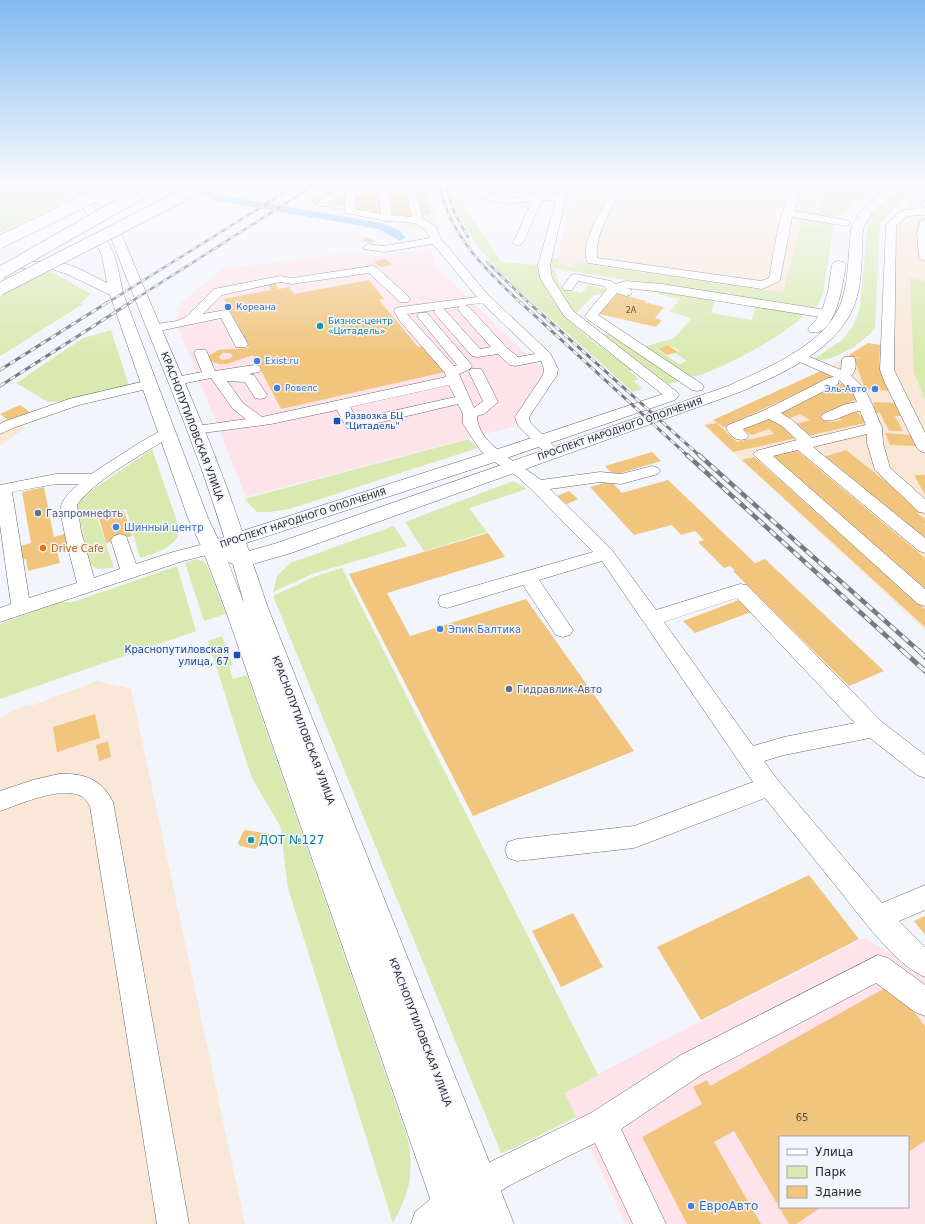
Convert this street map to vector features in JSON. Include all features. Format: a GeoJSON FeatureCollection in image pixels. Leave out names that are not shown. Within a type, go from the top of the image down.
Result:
{"type":"FeatureCollection","features":[{"type":"Feature","properties":{"kind":"main road"},"geometry":{"type":"LineString","coordinates":[[0,273],[56,241]]}},
{"type":"Feature","properties":{"kind":"main road"},"geometry":{"type":"LineString","coordinates":[[0,289],[93,241]]}},
{"type":"Feature","properties":{"kind":"main road","name":"КРАСНОПУТИЛОВСКАЯ УЛИЦА"},"geometry":{"type":"LineString","coordinates":[[102,241],[108,256],[116,293],[198,518],[230,549],[238,614],[454,1213]]}},
{"type":"Feature","properties":{"kind":"main road","name":"КРАСНОПУТИЛОВСКАЯ УЛИЦА"},"geometry":{"type":"LineString","coordinates":[[118,241],[144,307],[176,381],[194,430],[230,549],[257,608],[495,1224]]}},
{"type":"Feature","properties":{"kind":"main road"},"geometry":{"type":"LineString","coordinates":[[764,360],[791,346],[819,325],[826,314],[835,292],[843,241]]}},
{"type":"Feature","properties":{"kind":"main road","name":"ПРОСПЕКТ НАРОДНОГО ОПОЛЧЕНИЯ"},"geometry":{"type":"LineString","coordinates":[[230,549],[495,456],[546,447],[734,389],[755,380],[822,341],[844,313],[851,291],[856,241]]}},
{"type":"Feature","properties":{"kind":"main road"},"geometry":{"type":"LineString","coordinates":[[22,265],[38,265]]}},
{"type":"Feature","properties":{"kind":"main road"},"geometry":{"type":"LineString","coordinates":[[56,266],[72,271],[116,293]]}},
{"type":"Feature","properties":{"kind":"main road","name":"ПРОСПЕКТ НАРОДНОГО ОПОЛЧЕНИЯ"},"geometry":{"type":"LineString","coordinates":[[230,549],[284,548],[513,467],[546,447],[672,395],[711,382]]}},
{"type":"Feature","properties":{"kind":"street"},"geometry":{"type":"LineString","coordinates":[[368,247],[384,249],[430,241]]}},
{"type":"Feature","properties":{"kind":"street"},"geometry":{"type":"LineString","coordinates":[[437,241],[485,299],[545,356],[551,369],[550,375],[522,417],[523,423],[546,447]]}},
{"type":"Feature","properties":{"kind":"street"},"geometry":{"type":"LineString","coordinates":[[550,241],[544,265],[546,278],[568,314],[672,395]]}},
{"type":"Feature","properties":{"kind":"street"},"geometry":{"type":"LineString","coordinates":[[593,241],[591,253],[592,261],[762,285],[774,280],[782,241]]}},
{"type":"Feature","properties":{"kind":"street"},"geometry":{"type":"LineString","coordinates":[[891,241],[887,370],[891,382],[925,448]]}},
{"type":"Feature","properties":{"kind":"street"},"geometry":{"type":"LineString","coordinates":[[925,241],[925,258]]}},
{"type":"Feature","properties":{"kind":"street"},"geometry":{"type":"LineString","coordinates":[[190,320],[218,292],[280,279],[292,281],[372,269],[404,299]]}},
{"type":"Feature","properties":{"kind":"street"},"geometry":{"type":"LineString","coordinates":[[568,288],[576,277],[607,283],[614,289],[658,299]]}},
{"type":"Feature","properties":{"kind":"street"},"geometry":{"type":"LineString","coordinates":[[697,387],[591,316],[614,289],[622,285],[653,289],[662,288],[826,314]]}},
{"type":"Feature","properties":{"kind":"street"},"geometry":{"type":"LineString","coordinates":[[485,299],[400,312],[402,317],[453,376],[470,414],[470,424],[486,448],[538,486],[606,554],[769,786],[878,918],[911,953],[925,964]]}},
{"type":"Feature","properties":{"kind":"street"},"geometry":{"type":"LineString","coordinates":[[464,309],[501,350],[515,362],[545,356]]}},
{"type":"Feature","properties":{"kind":"street"},"geometry":{"type":"LineString","coordinates":[[440,312],[477,353],[501,350]]}},
{"type":"Feature","properties":{"kind":"street"},"geometry":{"type":"LineString","coordinates":[[154,328],[225,314],[241,344]]}},
{"type":"Feature","properties":{"kind":"street"},"geometry":{"type":"LineString","coordinates":[[194,430],[271,420],[342,405],[453,376],[465,366],[423,316]]}},
{"type":"Feature","properties":{"kind":"street"},"geometry":{"type":"LineString","coordinates":[[201,353],[213,375],[238,406],[258,421]]}},
{"type":"Feature","properties":{"kind":"street"},"geometry":{"type":"LineString","coordinates":[[798,356],[859,391],[875,428],[875,443],[883,470],[925,508]]}},
{"type":"Feature","properties":{"kind":"street"},"geometry":{"type":"LineString","coordinates":[[741,436],[733,428],[770,413],[838,379],[848,372],[849,360]]}},
{"type":"Feature","properties":{"kind":"street"},"geometry":{"type":"LineString","coordinates":[[176,381],[254,369]]}},
{"type":"Feature","properties":{"kind":"street"},"geometry":{"type":"LineString","coordinates":[[470,414],[479,411],[491,402],[476,372]]}},
{"type":"Feature","properties":{"kind":"street"},"geometry":{"type":"LineString","coordinates":[[213,375],[249,378],[260,395]]}},
{"type":"Feature","properties":{"kind":"street"},"geometry":{"type":"LineString","coordinates":[[0,430],[8,425],[74,402],[150,384]]}},
{"type":"Feature","properties":{"kind":"street"},"geometry":{"type":"LineString","coordinates":[[342,405],[352,425],[463,399]]}},
{"type":"Feature","properties":{"kind":"street"},"geometry":{"type":"LineString","coordinates":[[828,416],[851,407],[866,406]]}},
{"type":"Feature","properties":{"kind":"street"},"geometry":{"type":"LineString","coordinates":[[770,413],[787,423],[804,443],[925,547]]}},
{"type":"Feature","properties":{"kind":"street"},"geometry":{"type":"LineString","coordinates":[[787,423],[802,418]]}},
{"type":"Feature","properties":{"kind":"street"},"geometry":{"type":"LineString","coordinates":[[875,428],[761,454],[925,599]]}},
{"type":"Feature","properties":{"kind":"street"},"geometry":{"type":"LineString","coordinates":[[87,586],[79,560],[68,507],[74,496],[96,479],[168,433]]}},
{"type":"Feature","properties":{"kind":"street"},"geometry":{"type":"LineString","coordinates":[[538,486],[560,482],[578,482],[600,477],[621,479],[652,471]]}},
{"type":"Feature","properties":{"kind":"street"},"geometry":{"type":"LineString","coordinates":[[20,607],[3,489],[56,479],[96,479]]}},
{"type":"Feature","properties":{"kind":"street"},"geometry":{"type":"LineString","coordinates":[[120,540],[130,572]]}},
{"type":"Feature","properties":{"kind":"street"},"geometry":{"type":"LineString","coordinates":[[0,615],[20,607],[179,556],[230,549]]}},
{"type":"Feature","properties":{"kind":"street"},"geometry":{"type":"LineString","coordinates":[[447,601],[606,554]]}},
{"type":"Feature","properties":{"kind":"street"},"geometry":{"type":"LineString","coordinates":[[527,577],[563,630]]}},
{"type":"Feature","properties":{"kind":"street"},"geometry":{"type":"LineString","coordinates":[[651,619],[740,590],[874,728],[925,768]]}},
{"type":"Feature","properties":{"kind":"street"},"geometry":{"type":"LineString","coordinates":[[748,757],[784,746],[874,728]]}},
{"type":"Feature","properties":{"kind":"street"},"geometry":{"type":"LineString","coordinates":[[0,800],[57,784],[78,785],[91,790],[101,802],[173,1224]]}},
{"type":"Feature","properties":{"kind":"street"},"geometry":{"type":"LineString","coordinates":[[517,850],[634,837],[769,786]]}},
{"type":"Feature","properties":{"kind":"street"},"geometry":{"type":"LineString","coordinates":[[878,918],[925,897]]}},
{"type":"Feature","properties":{"kind":"street"},"geometry":{"type":"LineString","coordinates":[[427,1224],[454,1213],[480,1186],[503,1172],[602,1124],[691,1065],[878,968],[925,1002]]}},
{"type":"Feature","properties":{"kind":"street"},"geometry":{"type":"LineString","coordinates":[[602,1124],[650,1224]]}},
{"type":"Feature","properties":{"kind":"shaded area"},"geometry":{"type":"Polygon","coordinates":[[[561,241],[810,241],[797,302],[554,267],[561,241]]]}},
{"type":"Feature","properties":{"kind":"shaded area"},"geometry":{"type":"Polygon","coordinates":[[[886,241],[925,241],[925,630],[703,425],[823,370],[868,343],[882,345],[886,241]]]}},
{"type":"Feature","properties":{"kind":"shaded area"},"geometry":{"type":"Polygon","coordinates":[[[430,249],[438,269],[545,372],[522,411],[516,426],[246,497],[176,322],[181,303],[222,269],[356,252],[377,256],[430,249]]]}},
{"type":"Feature","properties":{"kind":"shaded area"},"geometry":{"type":"Polygon","coordinates":[[[0,419],[26,427],[0,446],[0,419]]]}},
{"type":"Feature","properties":{"kind":"shaded area"},"geometry":{"type":"Polygon","coordinates":[[[97,681],[131,689],[245,1224],[0,1224],[0,718],[27,705],[28,707],[97,681]]]}},
{"type":"Feature","properties":{"kind":"shaded area"},"geometry":{"type":"Polygon","coordinates":[[[864,938],[925,973],[925,1224],[626,1224],[563,1092],[864,938]]]}},
{"type":"Feature","properties":{"kind":"green space"},"geometry":{"type":"Polygon","coordinates":[[[487,241],[501,262],[538,265],[543,282],[551,298],[562,312],[588,337],[632,370],[630,371],[639,379],[634,381],[642,389],[633,392],[519,291],[475,242],[487,241]]]}},
{"type":"Feature","properties":{"kind":"green space"},"geometry":{"type":"Polygon","coordinates":[[[796,241],[831,241],[823,294],[817,307],[809,308],[551,268],[552,258],[560,259],[558,265],[573,267],[576,263],[783,293],[796,241]]]}},
{"type":"Feature","properties":{"kind":"green space"},"geometry":{"type":"Polygon","coordinates":[[[866,241],[879,241],[875,327],[864,339],[848,350],[829,358],[821,360],[814,359],[842,340],[853,326],[860,306],[866,241]]]}},
{"type":"Feature","properties":{"kind":"green space"},"geometry":{"type":"Polygon","coordinates":[[[551,269],[555,270],[557,279],[562,289],[582,293],[588,285],[608,290],[602,294],[593,295],[576,314],[560,293],[551,269]]]}},
{"type":"Feature","properties":{"kind":"green space"},"geometry":{"type":"Polygon","coordinates":[[[46,272],[54,273],[91,294],[80,303],[83,304],[0,356],[0,296],[46,272]]]}},
{"type":"Feature","properties":{"kind":"green space"},"geometry":{"type":"Polygon","coordinates":[[[910,278],[925,281],[925,399],[914,373],[910,278]]]}},
{"type":"Feature","properties":{"kind":"green space"},"geometry":{"type":"Polygon","coordinates":[[[658,291],[715,300],[711,313],[752,320],[755,307],[725,302],[805,313],[798,321],[770,341],[716,369],[691,377],[644,347],[674,338],[692,318],[670,312],[680,299],[658,294],[658,291]],[[669,345],[657,349],[679,364],[687,361],[675,353],[680,351],[669,345]]]}},
{"type":"Feature","properties":{"kind":"green space"},"geometry":{"type":"Polygon","coordinates":[[[111,330],[129,386],[68,401],[48,402],[16,383],[83,338],[111,330]]]}},
{"type":"Feature","properties":{"kind":"green space"},"geometry":{"type":"Polygon","coordinates":[[[602,334],[610,334],[680,381],[668,384],[602,334]]]}},
{"type":"Feature","properties":{"kind":"green space"},"geometry":{"type":"Polygon","coordinates":[[[469,439],[478,448],[289,509],[257,512],[244,499],[469,439]]]}},
{"type":"Feature","properties":{"kind":"green space"},"geometry":{"type":"Polygon","coordinates":[[[152,449],[180,530],[178,536],[164,549],[140,558],[126,509],[97,517],[114,568],[97,569],[90,564],[77,508],[79,503],[86,495],[152,449]]]}},
{"type":"Feature","properties":{"kind":"green space"},"geometry":{"type":"Polygon","coordinates":[[[513,481],[527,489],[469,508],[487,532],[424,551],[405,522],[513,481]]]}},
{"type":"Feature","properties":{"kind":"green space"},"geometry":{"type":"Polygon","coordinates":[[[394,526],[407,546],[312,574],[273,592],[277,576],[290,563],[394,526]]]}},
{"type":"Feature","properties":{"kind":"green space"},"geometry":{"type":"Polygon","coordinates":[[[197,559],[204,562],[207,566],[226,614],[204,621],[185,563],[197,559]]]}},
{"type":"Feature","properties":{"kind":"green space"},"geometry":{"type":"Polygon","coordinates":[[[177,566],[196,631],[0,699],[0,624],[58,602],[73,602],[177,566]]]}},
{"type":"Feature","properties":{"kind":"green space"},"geometry":{"type":"Polygon","coordinates":[[[342,568],[598,1075],[565,1093],[576,1117],[501,1153],[273,596],[316,576],[342,568]]]}},
{"type":"Feature","properties":{"kind":"green space"},"geometry":{"type":"Polygon","coordinates":[[[222,636],[233,665],[229,666],[233,679],[247,675],[408,1139],[411,1163],[409,1183],[403,1202],[393,1223],[288,888],[283,849],[283,835],[280,826],[253,780],[208,641],[222,636]]]}},
{"type":"Feature","properties":{"kind":"building"},"geometry":{"type":"Polygon","coordinates":[[[365,241],[376,241],[371,243],[365,241]]]}},
{"type":"Feature","properties":{"kind":"building"},"geometry":{"type":"Polygon","coordinates":[[[386,259],[392,265],[380,267],[374,261],[386,259]]]}},
{"type":"Feature","properties":{"kind":"building","name":"Бизнес-центр «Цитадель»"},"geometry":{"type":"Polygon","coordinates":[[[369,280],[384,299],[379,300],[418,347],[423,346],[445,372],[281,409],[253,355],[227,364],[219,364],[210,361],[209,356],[218,350],[249,348],[224,299],[271,290],[268,285],[275,283],[278,289],[289,287],[294,294],[369,280]],[[223,353],[219,357],[222,360],[229,359],[233,356],[230,353],[223,353]]]}},
{"type":"Feature","properties":{"kind":"building"},"geometry":{"type":"Polygon","coordinates":[[[618,292],[646,301],[644,302],[664,307],[655,318],[662,320],[656,327],[599,314],[618,292]]]}},
{"type":"Feature","properties":{"kind":"building"},"geometry":{"type":"Polygon","coordinates":[[[868,343],[880,345],[879,363],[890,391],[865,389],[854,358],[864,358],[849,355],[868,343]]]}},
{"type":"Feature","properties":{"kind":"building"},"geometry":{"type":"Polygon","coordinates":[[[668,345],[678,352],[667,355],[658,349],[668,345]]]}},
{"type":"Feature","properties":{"kind":"building"},"geometry":{"type":"Polygon","coordinates":[[[823,370],[835,376],[724,427],[713,420],[823,370]]]}},
{"type":"Feature","properties":{"kind":"building"},"geometry":{"type":"Polygon","coordinates":[[[845,382],[859,398],[820,416],[829,422],[842,420],[837,416],[855,411],[869,422],[807,436],[796,424],[810,420],[800,414],[788,419],[778,413],[845,382]]]}},
{"type":"Feature","properties":{"kind":"building"},"geometry":{"type":"Polygon","coordinates":[[[873,402],[895,403],[902,416],[895,416],[903,431],[889,431],[880,413],[876,413],[872,406],[875,406],[873,402]]]}},
{"type":"Feature","properties":{"kind":"building"},"geometry":{"type":"Polygon","coordinates":[[[20,405],[30,412],[9,421],[0,414],[20,405]]]}},
{"type":"Feature","properties":{"kind":"building"},"geometry":{"type":"Polygon","coordinates":[[[770,417],[781,424],[797,438],[733,452],[705,425],[717,423],[737,442],[774,434],[769,429],[752,435],[742,429],[770,417]]]}},
{"type":"Feature","properties":{"kind":"building"},"geometry":{"type":"Polygon","coordinates":[[[885,433],[911,435],[917,446],[890,445],[885,433]]]}},
{"type":"Feature","properties":{"kind":"building"},"geometry":{"type":"Polygon","coordinates":[[[795,449],[925,558],[925,589],[771,456],[795,449]]]}},
{"type":"Feature","properties":{"kind":"building"},"geometry":{"type":"Polygon","coordinates":[[[846,450],[923,511],[917,513],[925,519],[925,524],[923,524],[925,526],[925,540],[823,457],[846,450]]]}},
{"type":"Feature","properties":{"kind":"building"},"geometry":{"type":"Polygon","coordinates":[[[652,452],[661,461],[614,475],[605,466],[652,452]]]}},
{"type":"Feature","properties":{"kind":"building"},"geometry":{"type":"Polygon","coordinates":[[[754,457],[925,609],[925,627],[742,460],[754,457]]]}},
{"type":"Feature","properties":{"kind":"building"},"geometry":{"type":"Polygon","coordinates":[[[914,475],[925,475],[925,495],[914,475]]]}},
{"type":"Feature","properties":{"kind":"building"},"geometry":{"type":"Polygon","coordinates":[[[668,480],[755,563],[765,559],[884,671],[849,686],[733,571],[735,570],[730,566],[724,568],[698,542],[704,540],[695,531],[681,535],[672,525],[634,535],[590,487],[611,481],[622,493],[668,480]]]}},
{"type":"Feature","properties":{"kind":"building","name":"Газпромнефть"},"geometry":{"type":"Polygon","coordinates":[[[44,487],[54,537],[67,533],[70,547],[57,551],[60,563],[28,571],[26,559],[19,561],[17,547],[31,543],[22,492],[44,487]]]}},
{"type":"Feature","properties":{"kind":"building"},"geometry":{"type":"Polygon","coordinates":[[[569,491],[578,499],[567,504],[557,496],[569,491]]]}},
{"type":"Feature","properties":{"kind":"building","name":"Шинный центр"},"geometry":{"type":"Polygon","coordinates":[[[124,511],[132,536],[106,543],[99,518],[124,511]]]}},
{"type":"Feature","properties":{"kind":"building"},"geometry":{"type":"Polygon","coordinates":[[[488,533],[505,557],[387,593],[410,636],[526,599],[634,751],[473,816],[349,574],[488,533]]]}},
{"type":"Feature","properties":{"kind":"building"},"geometry":{"type":"Polygon","coordinates":[[[739,600],[751,612],[695,633],[683,621],[739,600]]]}},
{"type":"Feature","properties":{"kind":"building"},"geometry":{"type":"Polygon","coordinates":[[[95,714],[100,738],[57,752],[53,727],[95,714]]]}},
{"type":"Feature","properties":{"kind":"building"},"geometry":{"type":"Polygon","coordinates":[[[108,741],[111,757],[99,761],[96,745],[108,741]]]}},
{"type":"Feature","properties":{"kind":"building","name":"ДОТ №127"},"geometry":{"type":"Polygon","coordinates":[[[246,830],[270,834],[255,849],[240,846],[238,843],[243,832],[246,830]]]}},
{"type":"Feature","properties":{"kind":"building"},"geometry":{"type":"Polygon","coordinates":[[[809,875],[859,939],[701,1020],[657,947],[809,875]]]}},
{"type":"Feature","properties":{"kind":"building"},"geometry":{"type":"Polygon","coordinates":[[[573,913],[603,967],[561,987],[532,931],[573,913]]]}},
{"type":"Feature","properties":{"kind":"building"},"geometry":{"type":"Polygon","coordinates":[[[925,916],[925,935],[914,921],[925,916]]]}},
{"type":"Feature","properties":{"kind":"building"},"geometry":{"type":"Polygon","coordinates":[[[892,984],[925,1026],[925,1141],[909,1151],[909,1136],[779,1136],[779,1207],[734,1131],[714,1142],[761,1224],[687,1224],[642,1137],[702,1104],[693,1087],[707,1080],[710,1086],[892,984]]]}},
{"type":"Feature","properties":{"kind":"building"},"geometry":{"type":"Polygon","coordinates":[[[780,1208],[820,1208],[796,1224],[789,1224],[780,1208]]]}},
{"type":"Feature","properties":{"kind":"railway"},"geometry":{"type":"LineString","coordinates":[[107,303],[206,241]]}},
{"type":"Feature","properties":{"kind":"railway"},"geometry":{"type":"LineString","coordinates":[[129,303],[226,241]]}},
{"type":"Feature","properties":{"kind":"railway"},"geometry":{"type":"LineString","coordinates":[[464,241],[494,278],[521,303]]}},
{"type":"Feature","properties":{"kind":"railway"},"geometry":{"type":"LineString","coordinates":[[487,262],[529,303]]}},
{"type":"Feature","properties":{"kind":"railway"},"geometry":{"type":"LineString","coordinates":[[0,370],[108,302]]}},
{"type":"Feature","properties":{"kind":"railway"},"geometry":{"type":"LineString","coordinates":[[0,386],[131,302]]}},
{"type":"Feature","properties":{"kind":"railway"},"geometry":{"type":"LineString","coordinates":[[520,302],[688,456]]}},
{"type":"Feature","properties":{"kind":"railway"},"geometry":{"type":"LineString","coordinates":[[528,302],[700,456]]}},
{"type":"Feature","properties":{"kind":"railway"},"geometry":{"type":"LineString","coordinates":[[687,455],[904,652]]}},
{"type":"Feature","properties":{"kind":"railway"},"geometry":{"type":"LineString","coordinates":[[699,455],[920,652]]}},
{"type":"Feature","properties":{"kind":"railway"},"geometry":{"type":"LineString","coordinates":[[903,651],[925,671]]}},
{"type":"Feature","properties":{"kind":"railway"},"geometry":{"type":"LineString","coordinates":[[920,652],[925,657]]}},
{"type":"Feature","properties":{"kind":"place","name":"Кореана"},"geometry":{"type":"Point","coordinates":[228,307]}},
{"type":"Feature","properties":{"kind":"place","name":"Бизнес-центр «Цитадель»"},"geometry":{"type":"Point","coordinates":[320,326]}},
{"type":"Feature","properties":{"kind":"place","name":"Exist.ru"},"geometry":{"type":"Point","coordinates":[257,361]}},
{"type":"Feature","properties":{"kind":"place","name":"Ровелс"},"geometry":{"type":"Point","coordinates":[277,388]}},
{"type":"Feature","properties":{"kind":"place","name":"Эль-Авто"},"geometry":{"type":"Point","coordinates":[875,389]}},
{"type":"Feature","properties":{"kind":"place","name":"Развозка БЦ \"Цитадель\""},"geometry":{"type":"Point","coordinates":[337,421]}},
{"type":"Feature","properties":{"kind":"place","name":"Газпромнефть"},"geometry":{"type":"Point","coordinates":[38,513]}},
{"type":"Feature","properties":{"kind":"place","name":"Шинный центр"},"geometry":{"type":"Point","coordinates":[116,527]}},
{"type":"Feature","properties":{"kind":"place","name":"Drive Cafe"},"geometry":{"type":"Point","coordinates":[43,548]}},
{"type":"Feature","properties":{"kind":"place","name":"Эпик Балтика"},"geometry":{"type":"Point","coordinates":[440,629]}},
{"type":"Feature","properties":{"kind":"place","name":"Краснопутиловская улица, 67"},"geometry":{"type":"Point","coordinates":[237,655]}},
{"type":"Feature","properties":{"kind":"place","name":"Гидравлик-Авто"},"geometry":{"type":"Point","coordinates":[509,689]}},
{"type":"Feature","properties":{"kind":"place","name":"ДОТ №127"},"geometry":{"type":"Point","coordinates":[251,840]}},
{"type":"Feature","properties":{"kind":"place","name":"ЕвроАвто"},"geometry":{"type":"Point","coordinates":[691,1206]}}]}
